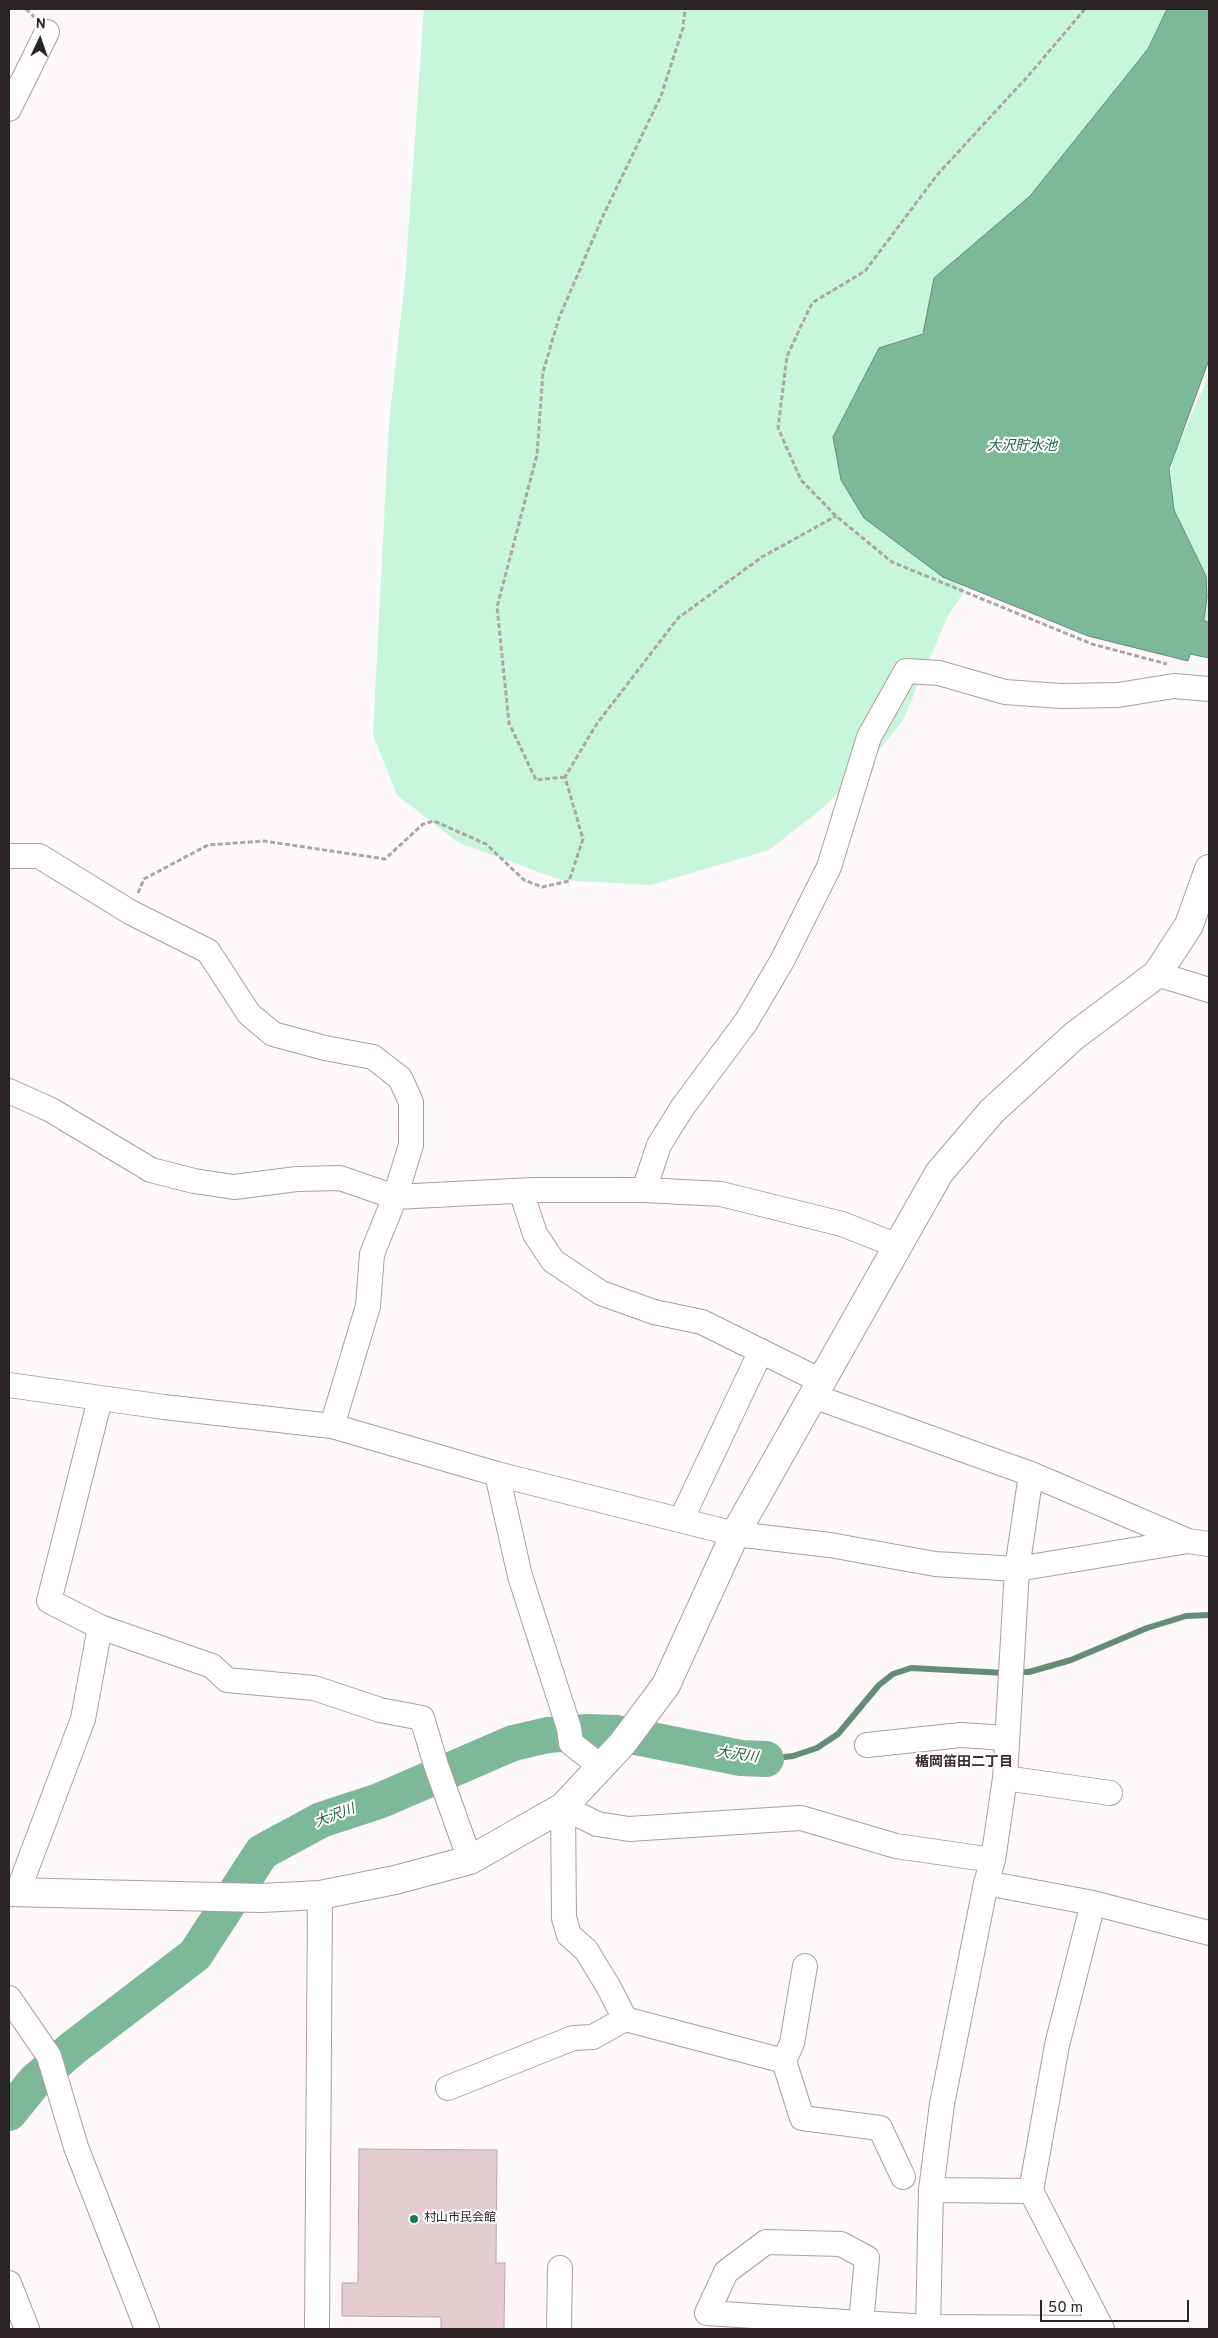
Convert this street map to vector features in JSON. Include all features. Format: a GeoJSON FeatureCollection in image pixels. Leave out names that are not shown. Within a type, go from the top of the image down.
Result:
{"type":"FeatureCollection","features":[{"type":"Feature","properties":{"kind":"street"},"geometry":{"type":"LineString","coordinates":[[9,109],[47,32]]}},
{"type":"Feature","properties":{"kind":"street"},"geometry":{"type":"LineString","coordinates":[[644,1190],[659,1145],[682,1108],[746,1022],[782,961],[829,867],[869,737],[906,671],[939,673],[1005,692],[1061,696],[1118,695],[1174,686],[1209,689]]}},
{"type":"Feature","properties":{"kind":"street"},"geometry":{"type":"LineString","coordinates":[[9,856],[39,856],[130,912],[208,951],[249,1014],[273,1034],[325,1048],[373,1057],[400,1078],[410,1102],[411,1145],[395,1197],[372,1254],[368,1306],[332,1426]]}},
{"type":"Feature","properties":{"kind":"street"},"geometry":{"type":"LineString","coordinates":[[100,1627],[84,1719],[14,1891],[262,1898],[320,1895],[395,1880],[470,1860],[563,1807],[622,1744],[666,1685],[735,1534],[939,1173],[992,1112],[1074,1036],[1157,974],[1189,925],[1209,869]]}},
{"type":"Feature","properties":{"kind":"street"},"geometry":{"type":"LineString","coordinates":[[1157,974],[1209,990]]}},
{"type":"Feature","properties":{"kind":"street"},"geometry":{"type":"LineString","coordinates":[[9,1091],[51,1110],[151,1170],[234,1187],[296,1179],[340,1178],[395,1197],[521,1191],[644,1190],[722,1194],[842,1224],[898,1246]]}},
{"type":"Feature","properties":{"kind":"street"},"geometry":{"type":"LineString","coordinates":[[521,1191],[535,1234],[553,1261],[601,1293],[654,1312],[702,1322],[761,1351],[817,1389],[1199,1543]]}},
{"type":"Feature","properties":{"kind":"street"},"geometry":{"type":"LineString","coordinates":[[681,1520],[761,1351]]}},
{"type":"Feature","properties":{"kind":"street"},"geometry":{"type":"LineString","coordinates":[[9,1385],[100,1399],[332,1426],[497,1474],[735,1534],[830,1545],[935,1564],[1017,1568],[1199,1543]]}},
{"type":"Feature","properties":{"kind":"street"},"geometry":{"type":"LineString","coordinates":[[100,1399],[49,1601],[100,1627],[212,1666],[227,1680],[314,1688],[380,1710],[422,1718],[445,1793],[470,1860]]}},
{"type":"Feature","properties":{"kind":"street"},"geometry":{"type":"LineString","coordinates":[[497,1474],[520,1576],[570,1736],[600,1766]]}},
{"type":"Feature","properties":{"kind":"street"},"geometry":{"type":"LineString","coordinates":[[928,2328],[931,2190],[942,2104],[986,1883],[994,1860],[1005,1778],[1017,1568],[1031,1474]]}},
{"type":"Feature","properties":{"kind":"street"},"geometry":{"type":"LineString","coordinates":[[867,1745],[961,1735],[1007,1738]]}},
{"type":"Feature","properties":{"kind":"street"},"geometry":{"type":"LineString","coordinates":[[1005,1778],[1110,1793]]}},
{"type":"Feature","properties":{"kind":"street"},"geometry":{"type":"LineString","coordinates":[[563,1807],[597,1824],[629,1829],[801,1818],[896,1846],[994,1860]]}},
{"type":"Feature","properties":{"kind":"street"},"geometry":{"type":"LineString","coordinates":[[563,1807],[564,1918],[569,1934],[586,1950],[625,2019]]}},
{"type":"Feature","properties":{"kind":"street"},"geometry":{"type":"LineString","coordinates":[[986,1883],[1093,1903],[1209,1933]]}},
{"type":"Feature","properties":{"kind":"street"},"geometry":{"type":"LineString","coordinates":[[317,2329],[320,1895]]}},
{"type":"Feature","properties":{"kind":"street"},"geometry":{"type":"LineString","coordinates":[[861,2323],[867,2258],[841,2244],[766,2242],[726,2272],[707,2313],[928,2328],[1101,2329],[1031,2191],[1057,2045],[1093,1903]]}},
{"type":"Feature","properties":{"kind":"street"},"geometry":{"type":"LineString","coordinates":[[805,1966],[792,2043],[784,2061],[802,2118],[880,2128],[903,2178]]}},
{"type":"Feature","properties":{"kind":"street"},"geometry":{"type":"LineString","coordinates":[[9,1998],[49,2056],[76,2147],[147,2329]]}},
{"type":"Feature","properties":{"kind":"street"},"geometry":{"type":"LineString","coordinates":[[448,2088],[573,2038],[593,2037],[625,2019],[784,2061]]}},
{"type":"Feature","properties":{"kind":"street"},"geometry":{"type":"LineString","coordinates":[[931,2190],[1031,2191]]}},
{"type":"Feature","properties":{"kind":"street"},"geometry":{"type":"LineString","coordinates":[[559,2329],[560,2268]]}},
{"type":"Feature","properties":{"kind":"street"},"geometry":{"type":"LineString","coordinates":[[9,2283],[27,2329]]}},
{"type":"Feature","properties":{"kind":"path"},"geometry":{"type":"LineString","coordinates":[[565,777],[536,780],[509,723],[497,607],[537,455],[543,372],[559,318],[603,216],[662,96],[683,28],[685,9]]}},
{"type":"Feature","properties":{"kind":"path"},"geometry":{"type":"LineString","coordinates":[[1085,9],[1029,76],[937,175],[865,271],[812,303],[787,356],[778,428],[801,480],[836,516],[892,562],[1092,644],[1173,666]]}},
{"type":"Feature","properties":{"kind":"path"},"geometry":{"type":"LineString","coordinates":[[130,912],[144,879],[208,845],[264,841],[385,859],[423,824],[434,820],[486,844],[524,880],[542,887],[569,881],[583,839],[565,777],[596,725],[678,618],[762,557],[836,516]]}},
{"type":"Feature","properties":{"kind":"shaded area"},"geometry":{"type":"Polygon","coordinates":[[[424,9],[1209,9],[967,512],[963,593],[948,616],[902,722],[860,773],[819,811],[769,850],[651,885],[561,880],[459,843],[397,795],[373,735],[389,423],[405,280],[424,9]]]}},
{"type":"Feature","properties":{"kind":"shaded area"},"geometry":{"type":"Polygon","coordinates":[[[1209,375],[1209,629],[1163,509],[1175,452],[1209,375]]]}},
{"type":"Feature","properties":{"kind":"water","name":"大沢貯水池"},"geometry":{"type":"Polygon","coordinates":[[[1167,9],[1209,9],[1209,360],[1169,469],[1174,510],[1206,576],[1207,597],[1204,620],[1209,623],[1209,658],[1190,654],[1188,661],[1088,636],[943,577],[864,518],[841,480],[833,437],[879,348],[923,334],[934,278],[1030,196],[1148,49],[1167,9]]]}},
{"type":"Feature","properties":{"kind":"building"},"geometry":{"type":"Polygon","coordinates":[[[359,2149],[497,2150],[496,2263],[505,2263],[504,2329],[441,2329],[441,2317],[342,2316],[342,2283],[358,2283],[359,2149]]]}},
{"type":"Feature","properties":{"kind":"waterway"},"geometry":{"type":"LineString","coordinates":[[1015,1672],[1029,1672],[1071,1660],[1147,1628],[1186,1616],[1209,1615]]}},
{"type":"Feature","properties":{"kind":"waterway"},"geometry":{"type":"LineString","coordinates":[[766,1759],[793,1756],[817,1748],[838,1734],[879,1685],[893,1674],[911,1668],[1005,1673]]}},
{"type":"Feature","properties":{"kind":"waterway","name":"大沢川"},"geometry":{"type":"LineString","coordinates":[[9,2113],[35,2081],[73,2048],[195,1955],[262,1852],[321,1820],[379,1801],[513,1743],[548,1735],[587,1732],[616,1733],[741,1758],[766,1759]]}},
{"type":"Feature","properties":{"kind":"place","name":"村山市民会館"},"geometry":{"type":"Point","coordinates":[414,2219]}},
{"type":"Feature","properties":{"kind":"district","name":"楯岡笛田二丁目"},"geometry":{"type":"Point","coordinates":[964,1763]}}]}
